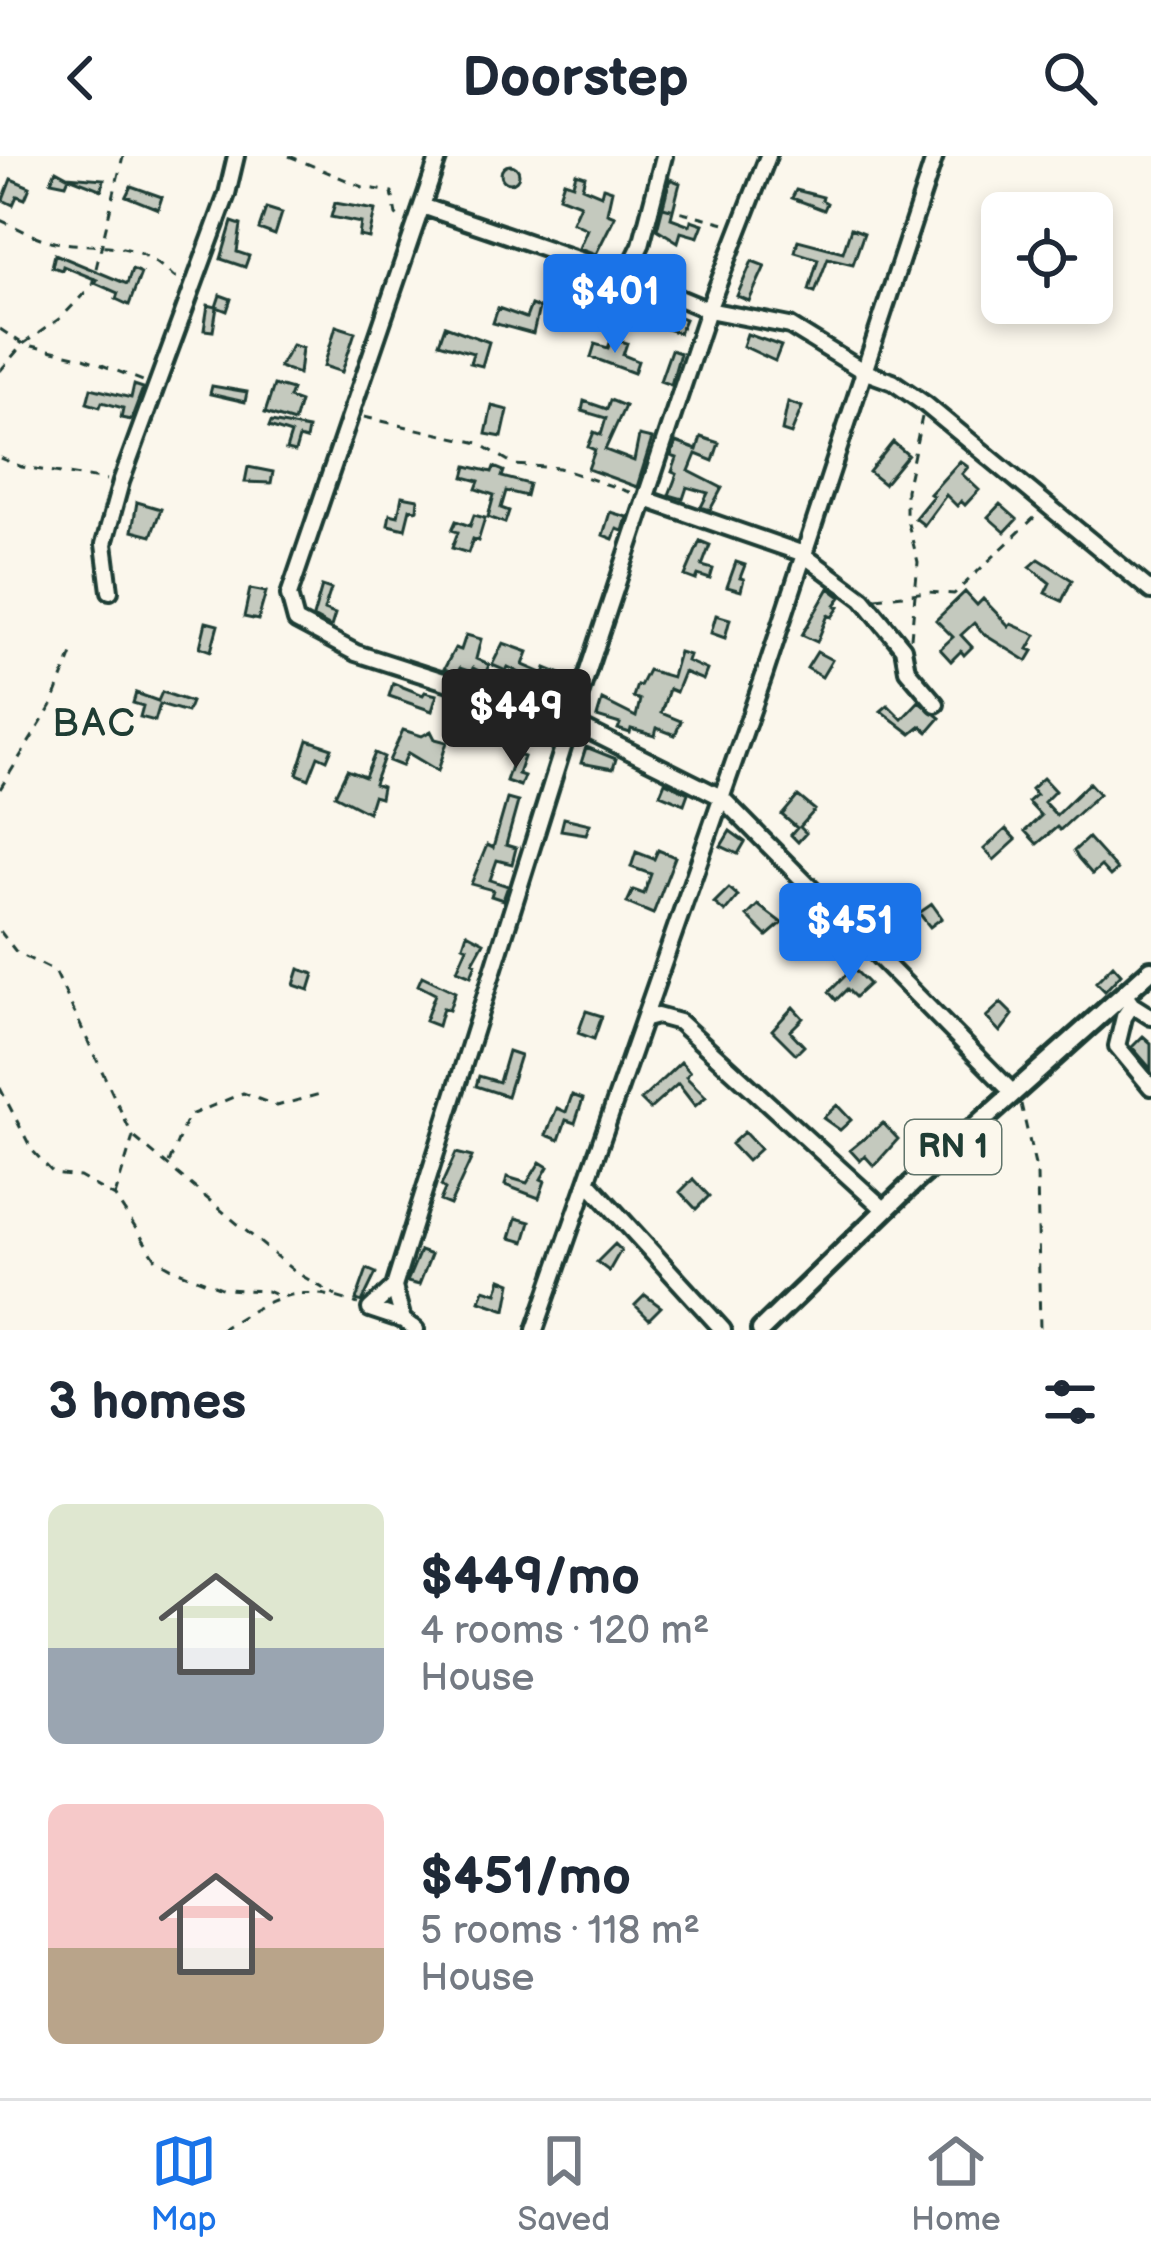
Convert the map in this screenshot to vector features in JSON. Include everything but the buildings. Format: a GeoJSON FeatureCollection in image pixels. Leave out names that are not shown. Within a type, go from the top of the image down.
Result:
{"type":"FeatureCollection","features":[{"type":"Feature","properties":{"kind":"main road","name":"RN 1"},"geometry":{"type":"LineString","coordinates":[[761,1330],[1013,1093],[1128,1000],[1151,970]]}},
{"type":"Feature","properties":{"kind":"street"},"geometry":{"type":"LineString","coordinates":[[110,591],[104,544],[121,482],[227,194],[236,156]]}},
{"type":"Feature","properties":{"kind":"street"},"geometry":{"type":"LineString","coordinates":[[439,156],[289,596],[296,621],[356,653],[571,722],[722,797],[1013,1093]]}},
{"type":"Feature","properties":{"kind":"street"},"geometry":{"type":"LineString","coordinates":[[626,276],[641,244],[664,156]]}},
{"type":"Feature","properties":{"kind":"street"},"geometry":{"type":"LineString","coordinates":[[409,1325],[370,1309],[394,1287],[571,722],[708,310],[768,156]]}},
{"type":"Feature","properties":{"kind":"street"},"geometry":{"type":"LineString","coordinates":[[535,1330],[722,797],[935,156]]}},
{"type":"Feature","properties":{"kind":"street"},"geometry":{"type":"LineString","coordinates":[[422,206],[626,276],[708,310],[790,326],[925,404],[1151,591]]}},
{"type":"Feature","properties":{"kind":"street"},"geometry":{"type":"LineString","coordinates":[[648,500],[801,553],[862,599],[903,649],[907,670],[936,704]]}},
{"type":"Feature","properties":{"kind":"street"},"geometry":{"type":"LineString","coordinates":[[656,989],[679,1022],[885,1210]]}},
{"type":"Feature","properties":{"kind":"street"},"geometry":{"type":"LineString","coordinates":[[1151,1017],[1128,1000],[1117,1046],[1151,1087]]}},
{"type":"Feature","properties":{"kind":"street"},"geometry":{"type":"LineString","coordinates":[[646,1019],[657,1016],[679,1022]]}},
{"type":"Feature","properties":{"kind":"street"},"geometry":{"type":"LineString","coordinates":[[589,1183],[722,1330]]}},
{"type":"Feature","properties":{"kind":"street"},"geometry":{"type":"LineString","coordinates":[[394,1287],[409,1325]]}},
{"type":"Feature","properties":{"kind":"path"},"geometry":{"type":"LineString","coordinates":[[0,370],[23,344],[62,317],[92,284],[123,156]]}},
{"type":"Feature","properties":{"kind":"path"},"geometry":{"type":"LineString","coordinates":[[289,156],[363,187],[392,192],[396,215],[412,229]]}},
{"type":"Feature","properties":{"kind":"path"},"geometry":{"type":"LineString","coordinates":[[649,203],[743,226]]}},
{"type":"Feature","properties":{"kind":"path"},"geometry":{"type":"LineString","coordinates":[[0,220],[52,242],[104,244],[147,253],[174,277],[195,277]]}},
{"type":"Feature","properties":{"kind":"path"},"geometry":{"type":"LineString","coordinates":[[0,329],[23,344],[84,358],[157,387]]}},
{"type":"Feature","properties":{"kind":"path"},"geometry":{"type":"LineString","coordinates":[[907,670],[918,562],[906,516],[906,490],[925,404]]}},
{"type":"Feature","properties":{"kind":"path"},"geometry":{"type":"LineString","coordinates":[[354,414],[479,443],[514,465],[559,468],[648,500]]}},
{"type":"Feature","properties":{"kind":"path"},"geometry":{"type":"LineString","coordinates":[[0,458],[22,467],[121,482]]}},
{"type":"Feature","properties":{"kind":"path"},"geometry":{"type":"LineString","coordinates":[[862,599],[954,594],[1035,516],[1054,508]]}},
{"type":"Feature","properties":{"kind":"path"},"geometry":{"type":"LineString","coordinates":[[0,789],[52,704],[73,651]]}},
{"type":"Feature","properties":{"kind":"path"},"geometry":{"type":"LineString","coordinates":[[0,931],[17,953],[55,970],[134,1137],[294,1271],[370,1309]]}},
{"type":"Feature","properties":{"kind":"path"},"geometry":{"type":"LineString","coordinates":[[0,1088],[32,1150],[54,1174],[80,1177],[115,1197],[156,1259],[224,1288],[336,1296]]}},
{"type":"Feature","properties":{"kind":"path"},"geometry":{"type":"LineString","coordinates":[[168,1165],[188,1116],[243,1093],[277,1106],[320,1094]]}},
{"type":"Feature","properties":{"kind":"path"},"geometry":{"type":"LineString","coordinates":[[1013,1093],[1025,1109],[1037,1174],[1040,1330]]}},
{"type":"Feature","properties":{"kind":"path"},"geometry":{"type":"LineString","coordinates":[[115,1197],[134,1137]]}},
{"type":"Feature","properties":{"kind":"path"},"geometry":{"type":"LineString","coordinates":[[220,1330],[276,1295]]}},
{"type":"Feature","properties":{"kind":"district","name":"BAC"},"geometry":{"type":"Point","coordinates":[95,724]}}]}
